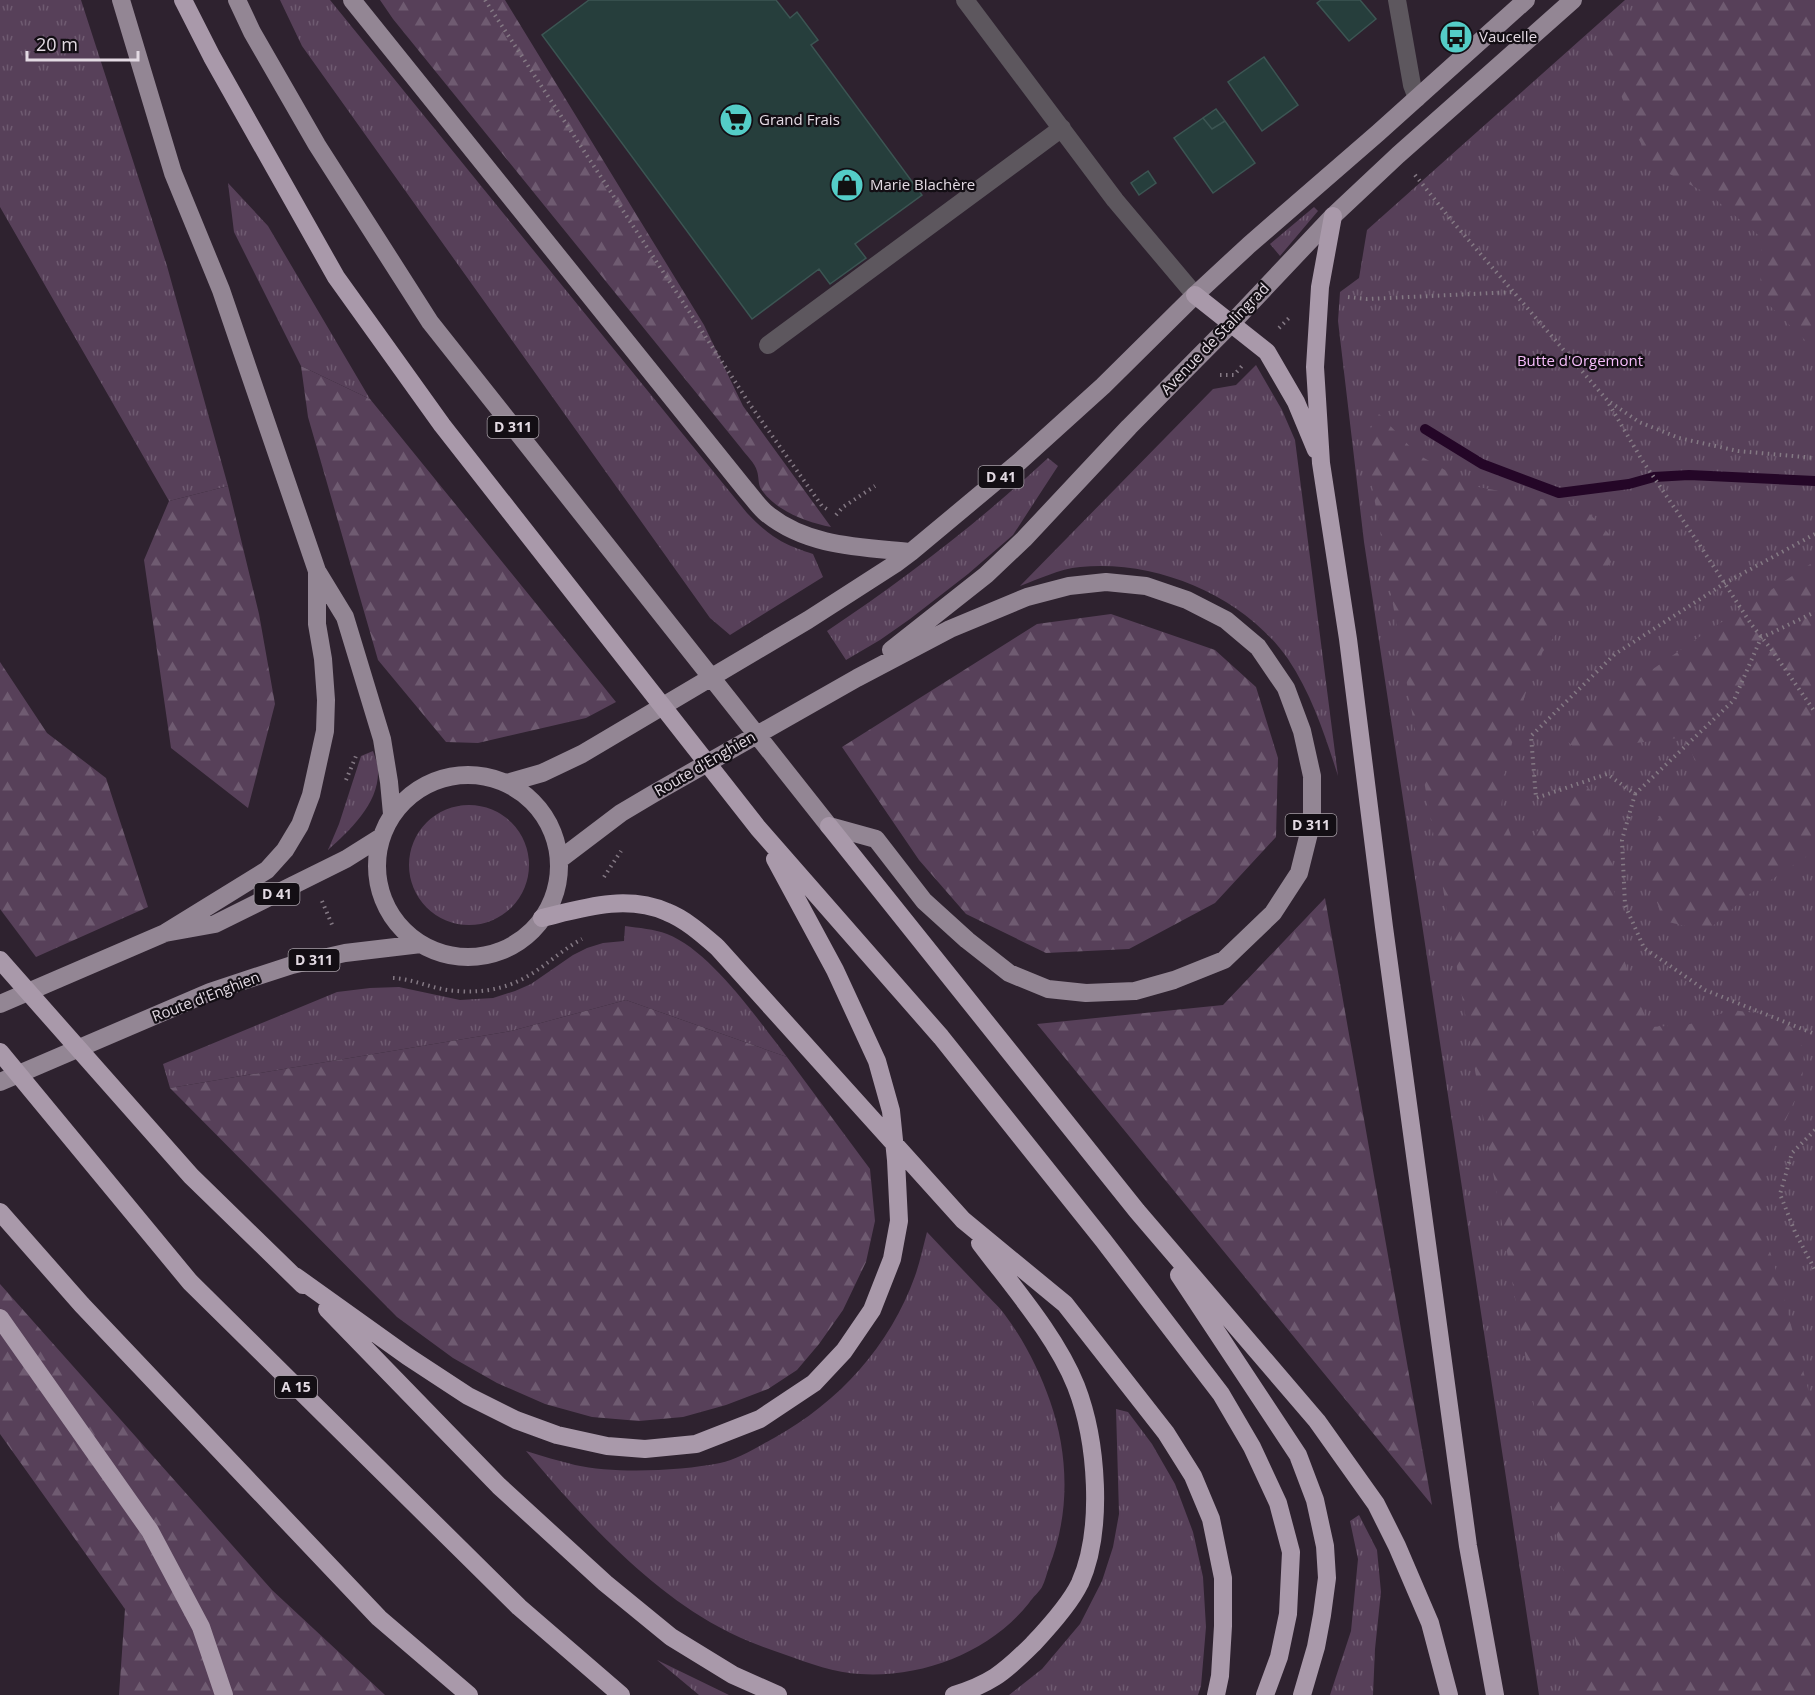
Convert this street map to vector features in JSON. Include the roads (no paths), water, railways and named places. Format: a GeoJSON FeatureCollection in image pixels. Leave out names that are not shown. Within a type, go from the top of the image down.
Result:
{"type":"FeatureCollection","features":[{"type":"Feature","properties":{"kind":"highway"},"geometry":{"type":"LineString","coordinates":[[183,0],[212,57],[336,277],[442,425],[758,828],[941,1037],[1221,1394],[1252,1447],[1278,1503],[1291,1552],[1288,1614],[1280,1658],[1265,1695]]}},
{"type":"Feature","properties":{"kind":"highway"},"geometry":{"type":"LineString","coordinates":[[1333,216],[1320,293],[1316,367],[1321,463],[1348,639],[1468,1546],[1495,1695]]}},
{"type":"Feature","properties":{"kind":"highway"},"geometry":{"type":"LineString","coordinates":[[1195,295],[1231,324],[1255,353],[1267,352],[1296,402],[1321,463]]}},
{"type":"Feature","properties":{"kind":"highway"},"geometry":{"type":"LineString","coordinates":[[829,826],[1137,1211],[1317,1421],[1376,1504],[1397,1546],[1430,1623],[1449,1695]]}},
{"type":"Feature","properties":{"kind":"highway"},"geometry":{"type":"LineString","coordinates":[[295,1276],[407,1356],[468,1396],[516,1420],[557,1435],[607,1446],[645,1449],[696,1444],[760,1419],[814,1383],[844,1351],[872,1310],[892,1259],[899,1221],[896,1160],[891,1112],[877,1061],[835,970],[758,828]]}},
{"type":"Feature","properties":{"kind":"highway"},"geometry":{"type":"LineString","coordinates":[[542,918],[600,904],[633,903],[667,912],[694,928],[717,947],[963,1220],[1057,1347],[1076,1386],[1087,1418],[1094,1468],[1095,1517],[1080,1583],[1054,1621],[1024,1653],[995,1677],[954,1695]]}},
{"type":"Feature","properties":{"kind":"highway"},"geometry":{"type":"LineString","coordinates":[[0,960],[191,1176],[295,1276],[499,1486],[605,1582],[671,1637],[733,1675],[778,1695]]}},
{"type":"Feature","properties":{"kind":"highway","name":"A 15"},"geometry":{"type":"LineString","coordinates":[[0,1052],[190,1282],[519,1607],[621,1695]]}},
{"type":"Feature","properties":{"kind":"highway"},"geometry":{"type":"LineString","coordinates":[[1137,1211],[1298,1455],[1315,1500],[1325,1546],[1327,1578],[1323,1615],[1302,1695]]}},
{"type":"Feature","properties":{"kind":"highway"},"geometry":{"type":"LineString","coordinates":[[0,1212],[82,1305],[379,1618],[469,1695]]}},
{"type":"Feature","properties":{"kind":"highway"},"geometry":{"type":"LineString","coordinates":[[963,1220],[1065,1304],[1166,1432],[1193,1476],[1211,1519],[1223,1578],[1223,1626],[1220,1676],[1216,1695]]}},
{"type":"Feature","properties":{"kind":"highway"},"geometry":{"type":"LineString","coordinates":[[0,1318],[150,1531],[201,1627],[224,1695]]}},
{"type":"Feature","properties":{"kind":"main road"},"geometry":{"type":"LineString","coordinates":[[121,0],[173,173],[221,290],[317,571],[345,617],[382,739],[392,814]]}},
{"type":"Feature","properties":{"kind":"main road","name":"D 311"},"geometry":{"type":"LineString","coordinates":[[237,0],[252,32],[317,145],[430,322],[829,826],[876,839],[924,901],[967,940],[1009,973],[1048,990],[1086,993],[1135,991],[1174,980],[1224,960],[1273,913],[1299,873],[1312,822],[1312,776],[1302,731],[1286,688],[1258,647],[1226,620],[1187,600],[1146,586],[1106,582],[1069,586],[1027,597],[950,629],[857,678]]}},
{"type":"Feature","properties":{"kind":"main road"},"geometry":{"type":"LineString","coordinates":[[352,0],[766,513],[788,527],[820,540],[843,545],[911,552]]}},
{"type":"Feature","properties":{"kind":"main road","name":"D 41"},"geometry":{"type":"LineString","coordinates":[[507,783],[542,773],[605,741],[808,620],[911,552],[1019,462],[1103,386],[1249,245],[1526,0]]}},
{"type":"Feature","properties":{"kind":"main road","name":"Avenue de Stalingrad"},"geometry":{"type":"LineString","coordinates":[[857,678],[986,575],[1024,539],[1333,216],[1398,155],[1573,0]]}},
{"type":"Feature","properties":{"kind":"main road"},"geometry":{"type":"LineString","coordinates":[[0,1005],[165,933],[267,870],[285,850],[300,825],[311,795],[325,731],[326,700],[323,658],[317,624],[317,571]]}},
{"type":"Feature","properties":{"kind":"main road","name":"Route d'Enghien"},"geometry":{"type":"LineString","coordinates":[[559,860],[621,813],[857,678]]}},
{"type":"Feature","properties":{"kind":"main road"},"geometry":{"type":"LineString","coordinates":[[465,774],[487,776],[507,783],[530,799],[553,832],[559,860],[559,874],[550,905],[533,930],[515,943],[494,952],[479,956],[449,955],[434,951],[404,932],[391,916],[382,898],[377,877],[377,857],[381,837],[392,814],[406,798],[424,786],[444,778],[465,774]]}},
{"type":"Feature","properties":{"kind":"main road","name":"D 41"},"geometry":{"type":"LineString","coordinates":[[165,933],[215,924],[346,859],[381,837]]}},
{"type":"Feature","properties":{"kind":"main road","name":"Route d'Enghien"},"geometry":{"type":"LineString","coordinates":[[0,1082],[210,992],[292,965],[345,953],[421,944]]}},
{"type":"Feature","properties":{"kind":"lane"},"geometry":{"type":"LineString","coordinates":[[965,0],[1115,200],[1195,295]]}},
{"type":"Feature","properties":{"kind":"lane"},"geometry":{"type":"LineString","coordinates":[[1398,1],[1412,85],[1417,98]]}},
{"type":"Feature","properties":{"kind":"lane"},"geometry":{"type":"LineString","coordinates":[[768,345],[1062,128]]}},
{"type":"Feature","properties":{"kind":"waterway"},"geometry":{"type":"LineString","coordinates":[[1425,429],[1482,464],[1559,493],[1629,484],[1654,477],[1689,475],[1815,481]]}},
{"type":"Feature","properties":{"kind":"place","name":"Vaucelle"},"geometry":{"type":"Point","coordinates":[1456,37]}},
{"type":"Feature","properties":{"kind":"place","name":"Grand Frais"},"geometry":{"type":"Point","coordinates":[736,120]}},
{"type":"Feature","properties":{"kind":"place","name":"Marie Blachère"},"geometry":{"type":"Point","coordinates":[847,185]}},
{"type":"Feature","properties":{"kind":"park label","name":"Butte d'Orgemont"},"geometry":{"type":"Point","coordinates":[1580,361]}}]}
